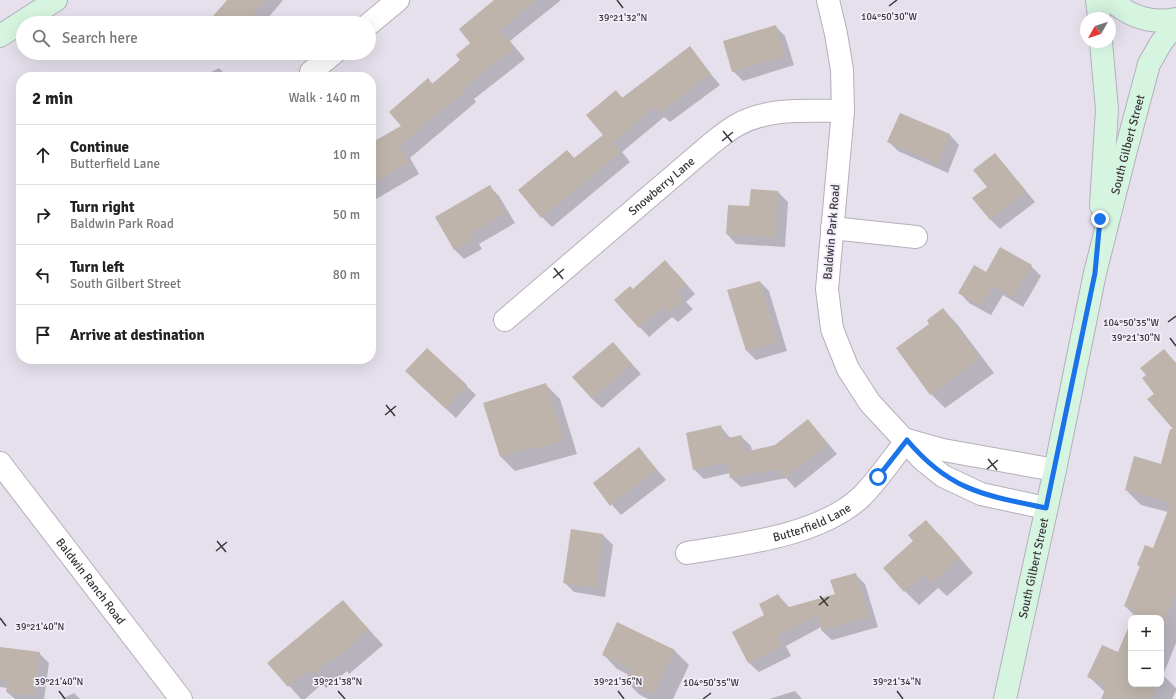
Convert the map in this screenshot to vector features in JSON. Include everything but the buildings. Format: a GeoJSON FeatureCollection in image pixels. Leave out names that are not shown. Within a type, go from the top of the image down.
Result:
{"type":"FeatureCollection","features":[{"type":"Feature","properties":{"kind":"street"},"geometry":{"type":"LineString","coordinates":[[31,16],[56,0]]}},
{"type":"Feature","properties":{"kind":"street"},"geometry":{"type":"LineString","coordinates":[[376,18],[398,0]]}},
{"type":"Feature","properties":{"kind":"street","name":"Baldwin Park Road"},"geometry":{"type":"LineString","coordinates":[[828,0],[842,70],[843,111],[827,288],[832,329],[848,369],[870,403],[907,440],[923,460],[944,476],[981,494],[1046,508]]}},
{"type":"Feature","properties":{"kind":"street"},"geometry":{"type":"LineString","coordinates":[[1097,0],[1098,12]]}},
{"type":"Feature","properties":{"kind":"street"},"geometry":{"type":"LineString","coordinates":[[1112,0],[1129,13],[1141,18],[1154,21],[1176,20]]}},
{"type":"Feature","properties":{"kind":"street","name":"South Gilbert Street"},"geometry":{"type":"LineString","coordinates":[[1005,699],[1055,470],[1095,273],[1149,64],[1161,43],[1176,24]]}},
{"type":"Feature","properties":{"kind":"street"},"geometry":{"type":"LineString","coordinates":[[0,36],[16,26]]}},
{"type":"Feature","properties":{"kind":"street","name":"South Gilbert Street"},"geometry":{"type":"LineString","coordinates":[[1095,273],[1107,129],[1106,89],[1102,48]]}},
{"type":"Feature","properties":{"kind":"street"},"geometry":{"type":"LineString","coordinates":[[311,72],[326,60]]}},
{"type":"Feature","properties":{"kind":"street","name":"Snowberry Lane"},"geometry":{"type":"LineString","coordinates":[[505,320],[736,125],[758,115],[781,112],[843,111]]}},
{"type":"Feature","properties":{"kind":"street"},"geometry":{"type":"LineString","coordinates":[[832,228],[916,237]]}},
{"type":"Feature","properties":{"kind":"street","name":"Baldwin Park Road"},"geometry":{"type":"LineString","coordinates":[[907,440],[943,450],[1055,470]]}},
{"type":"Feature","properties":{"kind":"street","name":"Butterfield Lane"},"geometry":{"type":"LineString","coordinates":[[687,553],[743,544],[813,526],[837,514],[860,497],[907,440]]}},
{"type":"Feature","properties":{"kind":"street","name":"Baldwin Ranch Road"},"geometry":{"type":"LineString","coordinates":[[0,463],[181,699]]}},
{"type":"Feature","properties":{"kind":"route"},"geometry":{"type":"LineString","coordinates":[[878,477],[907,440],[923,460],[944,476],[962,486],[981,494],[1046,508],[1095,273],[1100,219]]}}]}
